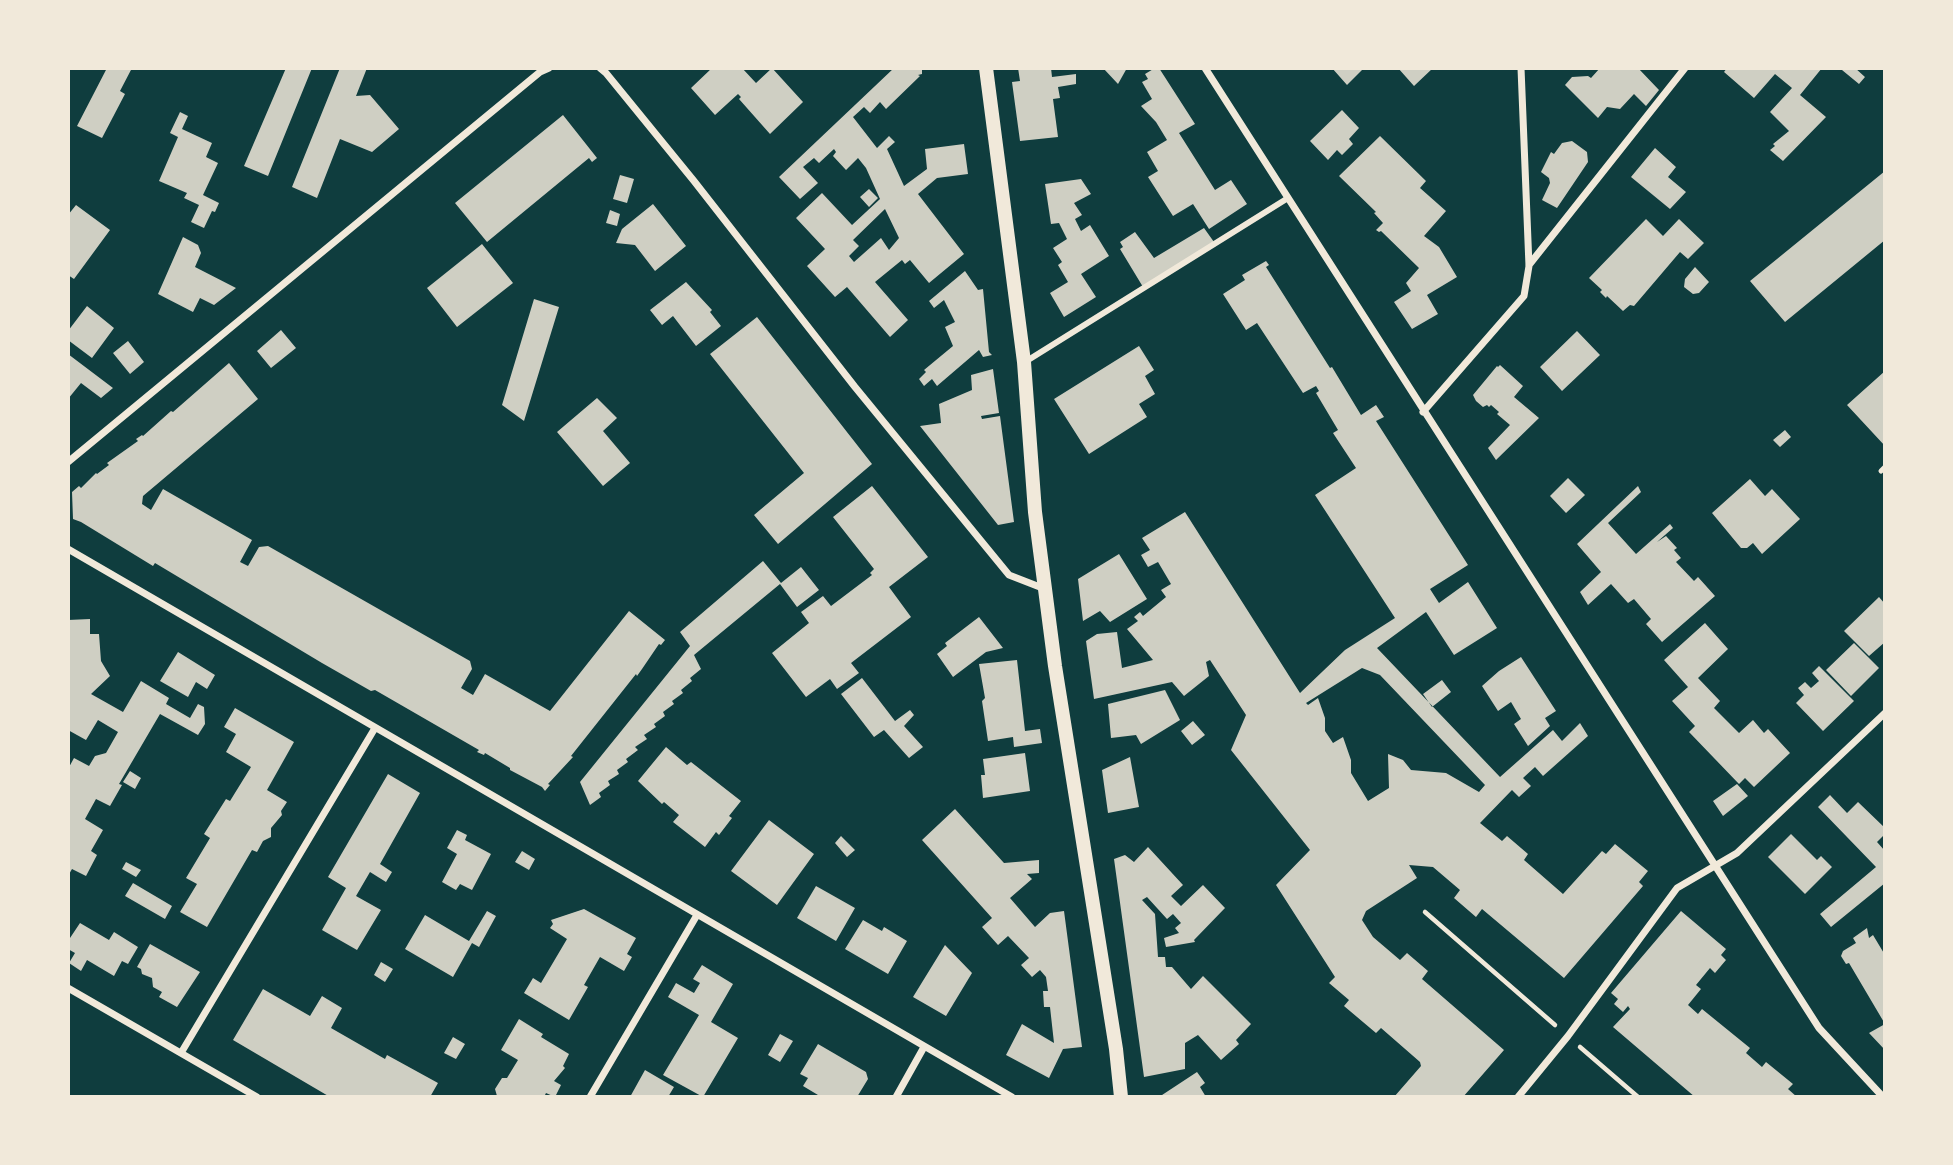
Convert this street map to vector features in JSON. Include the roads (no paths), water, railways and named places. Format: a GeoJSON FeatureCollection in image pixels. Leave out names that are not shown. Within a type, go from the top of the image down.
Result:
{"type":"FeatureCollection","features":[{"type":"Feature","properties":{"kind":"main road"},"geometry":{"type":"LineString","coordinates":[[986,68],[1024,362],[1035,512],[1055,666],[1116,1049],[1121,1097]]}},
{"type":"Feature","properties":{"kind":"street"},"geometry":{"type":"LineString","coordinates":[[68,461],[540,72],[549,68]]}},
{"type":"Feature","properties":{"kind":"street"},"geometry":{"type":"LineString","coordinates":[[600,68],[1009,575],[1046,590]]}},
{"type":"Feature","properties":{"kind":"street"},"geometry":{"type":"LineString","coordinates":[[1205,68],[1819,1028],[1883,1097]]}},
{"type":"Feature","properties":{"kind":"street"},"geometry":{"type":"LineString","coordinates":[[1423,412],[1524,296],[1529,266],[1521,68]]}},
{"type":"Feature","properties":{"kind":"street"},"geometry":{"type":"LineString","coordinates":[[1529,266],[1685,68]]}},
{"type":"Feature","properties":{"kind":"street"},"geometry":{"type":"LineString","coordinates":[[1024,362],[1288,198]]}},
{"type":"Feature","properties":{"kind":"street"},"geometry":{"type":"LineString","coordinates":[[68,550],[1012,1097]]}},
{"type":"Feature","properties":{"kind":"street"},"geometry":{"type":"LineString","coordinates":[[1518,1097],[1568,1036],[1677,887],[1737,853],[1885,713]]}},
{"type":"Feature","properties":{"kind":"street"},"geometry":{"type":"LineString","coordinates":[[181,1053],[375,728]]}},
{"type":"Feature","properties":{"kind":"street"},"geometry":{"type":"LineString","coordinates":[[590,1097],[697,915]]}},
{"type":"Feature","properties":{"kind":"street"},"geometry":{"type":"LineString","coordinates":[[68,988],[257,1097]]}},
{"type":"Feature","properties":{"kind":"street"},"geometry":{"type":"LineString","coordinates":[[896,1097],[924,1047]]}}]}
